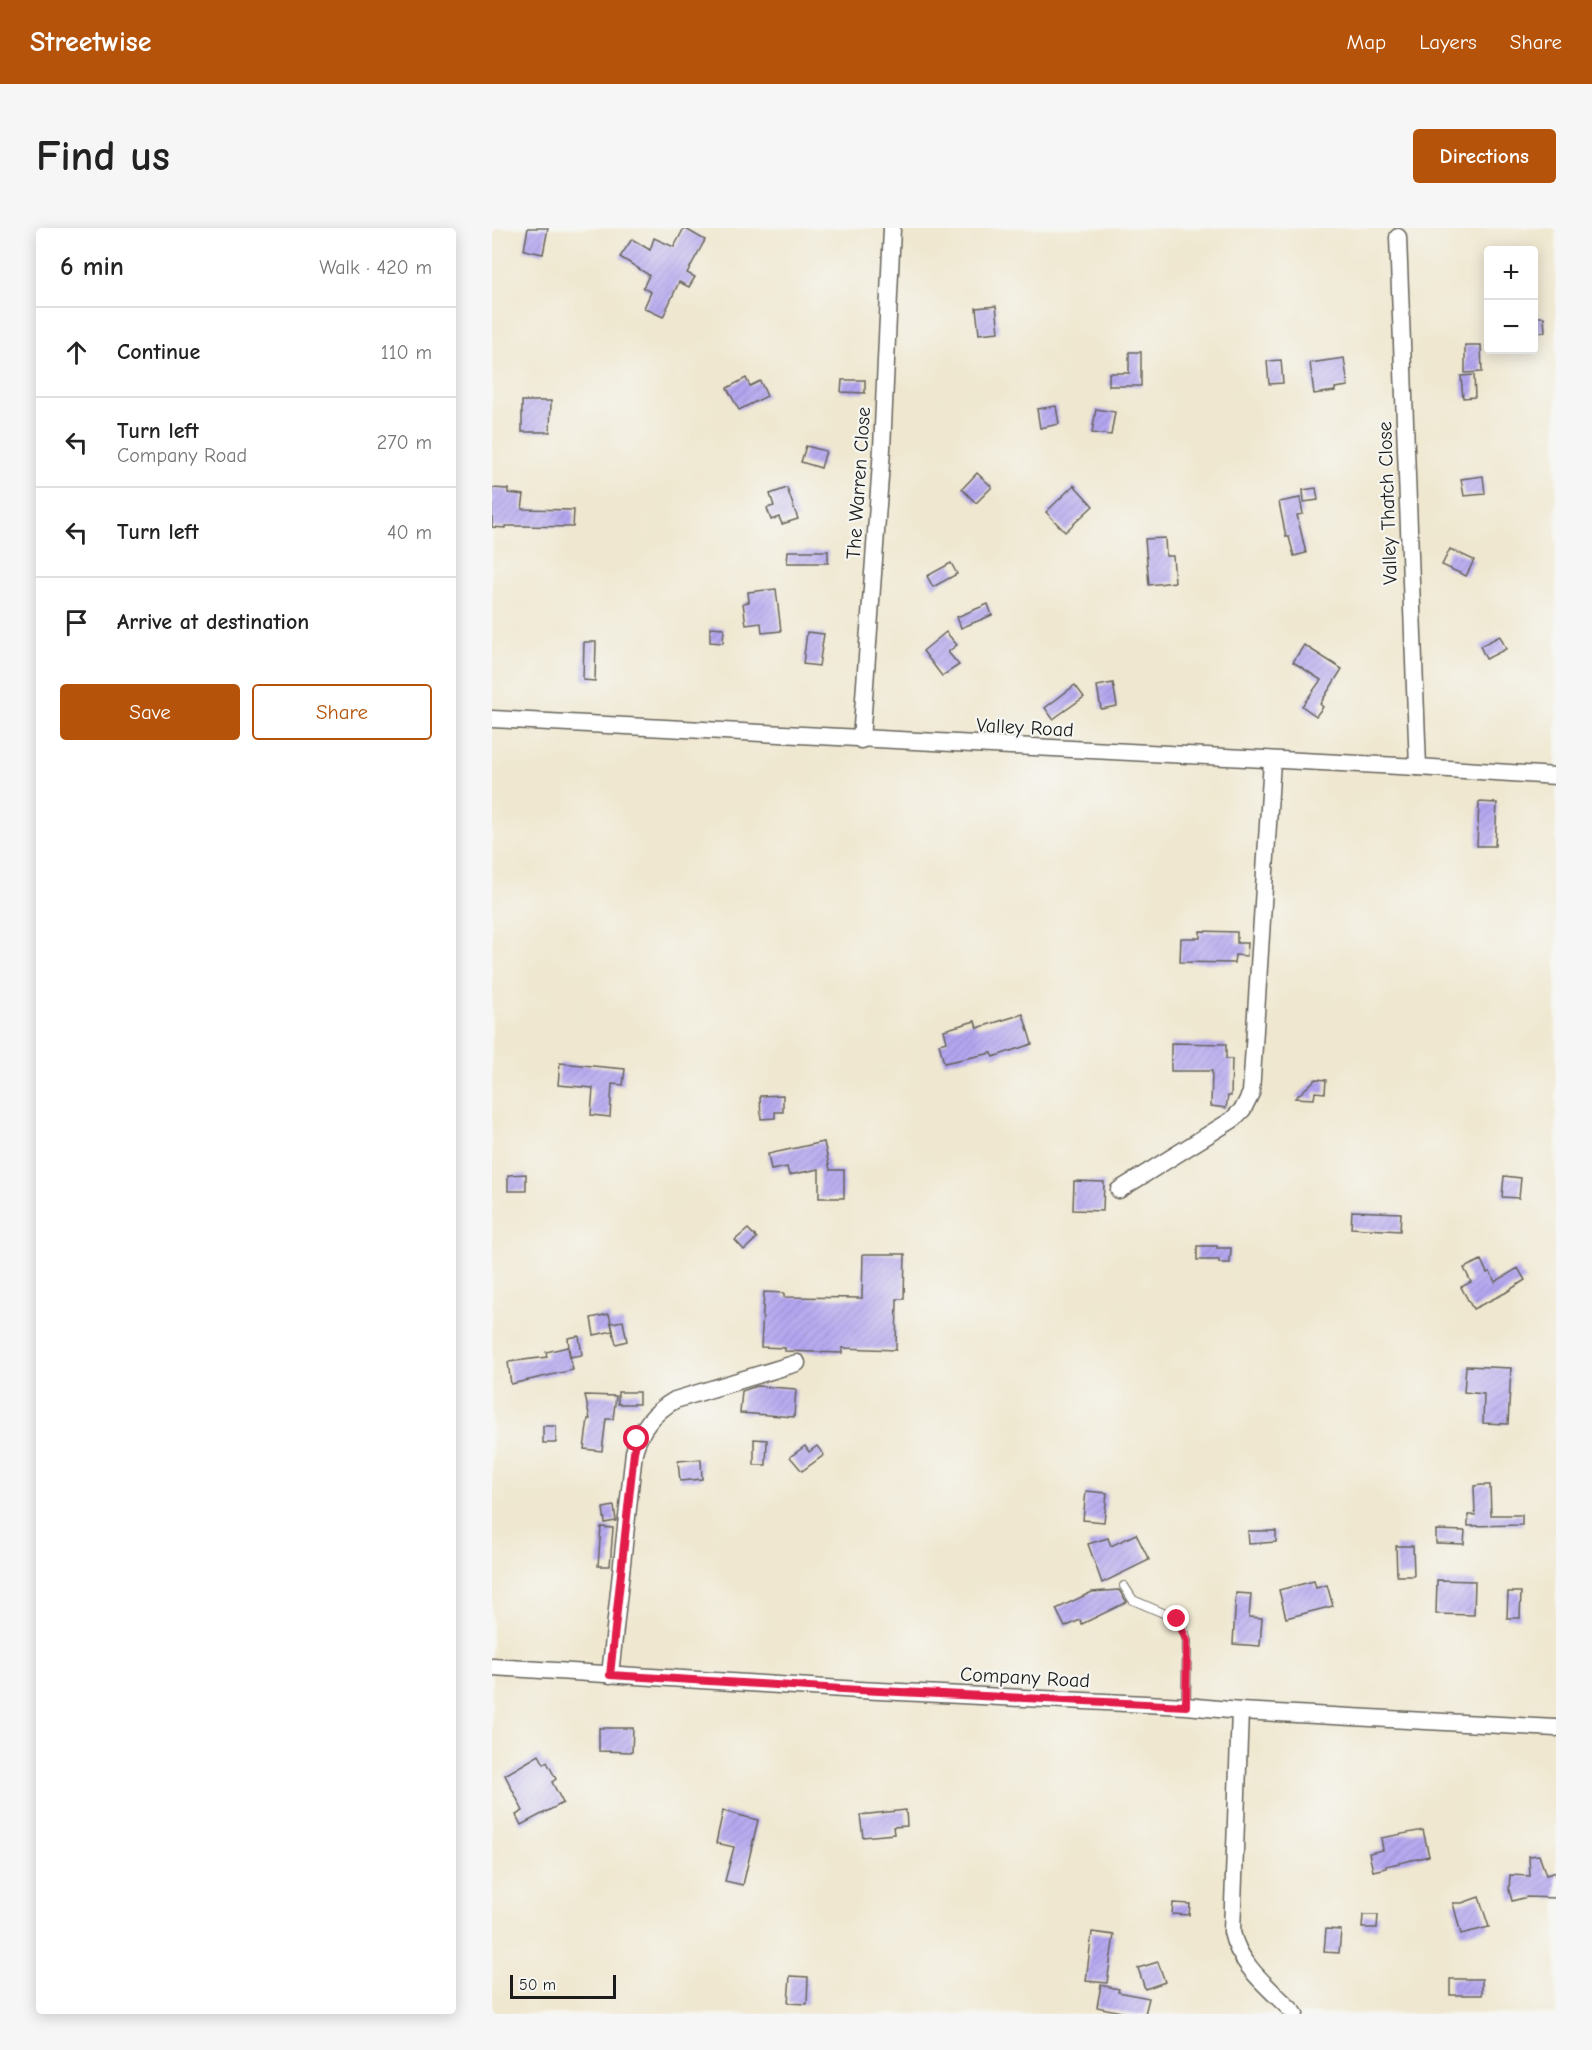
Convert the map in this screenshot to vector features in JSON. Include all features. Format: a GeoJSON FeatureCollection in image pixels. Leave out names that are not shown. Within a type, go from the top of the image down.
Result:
{"type":"FeatureCollection","features":[{"type":"Feature","properties":{"kind":"street","name":"The Warren Close"},"geometry":{"type":"LineString","coordinates":[[861,740],[882,449],[892,228]]}},
{"type":"Feature","properties":{"kind":"street","name":"Valley Thatch Close"},"geometry":{"type":"LineString","coordinates":[[1398,237],[1418,767]]}},
{"type":"Feature","properties":{"kind":"street","name":"Valley Road"},"geometry":{"type":"LineString","coordinates":[[492,719],[1556,776]]}},
{"type":"Feature","properties":{"kind":"street"},"geometry":{"type":"LineString","coordinates":[[1119,1190],[1232,1120],[1243,1109],[1251,1093],[1272,761]]}},
{"type":"Feature","properties":{"kind":"street"},"geometry":{"type":"LineString","coordinates":[[610,1675],[634,1452],[640,1433],[658,1412],[675,1400],[797,1363]]}},
{"type":"Feature","properties":{"kind":"street","name":"Company Road"},"geometry":{"type":"LineString","coordinates":[[492,1667],[859,1690],[1186,1706],[1556,1728]]}},
{"type":"Feature","properties":{"kind":"street"},"geometry":{"type":"LineString","coordinates":[[1240,1711],[1233,1932],[1238,1951],[1295,2014]]}},
{"type":"Feature","properties":{"kind":"lane"},"geometry":{"type":"LineString","coordinates":[[1124,1586],[1133,1600],[1177,1619],[1184,1630],[1187,1641],[1186,1706]]}},
{"type":"Feature","properties":{"kind":"building"},"geometry":{"type":"Polygon","coordinates":[[[528,228],[548,228],[543,254],[524,250],[528,228]]]}},
{"type":"Feature","properties":{"kind":"building"},"geometry":{"type":"Polygon","coordinates":[[[684,228],[705,240],[687,273],[695,277],[689,287],[679,282],[663,317],[644,308],[651,292],[643,288],[649,275],[620,257],[632,239],[650,250],[654,238],[674,247],[684,228]]]}},
{"type":"Feature","properties":{"kind":"building"},"geometry":{"type":"Polygon","coordinates":[[[996,306],[999,332],[979,334],[976,308],[996,306]]]}},
{"type":"Feature","properties":{"kind":"building"},"geometry":{"type":"Polygon","coordinates":[[[1538,317],[1544,317],[1545,332],[1538,333],[1538,317]]]}},
{"type":"Feature","properties":{"kind":"building"},"geometry":{"type":"Polygon","coordinates":[[[1465,345],[1481,345],[1482,372],[1465,373],[1465,345]]]}},
{"type":"Feature","properties":{"kind":"building"},"geometry":{"type":"Polygon","coordinates":[[[1129,352],[1141,352],[1141,386],[1109,386],[1109,373],[1129,373],[1129,352]]]}},
{"type":"Feature","properties":{"kind":"building"},"geometry":{"type":"Polygon","coordinates":[[[1344,358],[1348,386],[1335,388],[1335,391],[1314,394],[1310,363],[1344,358]]]}},
{"type":"Feature","properties":{"kind":"building"},"geometry":{"type":"Polygon","coordinates":[[[1281,360],[1283,383],[1269,384],[1267,361],[1281,360]]]}},
{"type":"Feature","properties":{"kind":"building"},"geometry":{"type":"Polygon","coordinates":[[[1474,375],[1475,397],[1463,398],[1461,376],[1474,375]]]}},
{"type":"Feature","properties":{"kind":"building"},"geometry":{"type":"Polygon","coordinates":[[[746,378],[750,386],[760,381],[767,396],[739,410],[727,388],[746,378]]]}},
{"type":"Feature","properties":{"kind":"building"},"geometry":{"type":"Polygon","coordinates":[[[842,380],[865,380],[865,393],[841,392],[842,380]]]}},
{"type":"Feature","properties":{"kind":"building"},"geometry":{"type":"Polygon","coordinates":[[[522,401],[551,401],[550,432],[522,432],[522,401]]]}},
{"type":"Feature","properties":{"kind":"building"},"geometry":{"type":"Polygon","coordinates":[[[1056,406],[1059,424],[1040,428],[1037,409],[1056,406]]]}},
{"type":"Feature","properties":{"kind":"building"},"geometry":{"type":"Polygon","coordinates":[[[1096,409],[1115,412],[1111,435],[1092,433],[1096,409]]]}},
{"type":"Feature","properties":{"kind":"building"},"geometry":{"type":"Polygon","coordinates":[[[806,446],[826,451],[821,468],[801,462],[806,446]]]}},
{"type":"Feature","properties":{"kind":"building"},"geometry":{"type":"Polygon","coordinates":[[[977,473],[992,487],[976,503],[962,489],[977,473]]]}},
{"type":"Feature","properties":{"kind":"building"},"geometry":{"type":"Polygon","coordinates":[[[1483,476],[1485,494],[1464,496],[1461,479],[1483,476]]]}},
{"type":"Feature","properties":{"kind":"building"},"geometry":{"type":"Polygon","coordinates":[[[1074,485],[1093,506],[1065,532],[1046,512],[1074,485]]]}},
{"type":"Feature","properties":{"kind":"building"},"geometry":{"type":"Polygon","coordinates":[[[492,488],[508,489],[508,493],[524,495],[522,509],[574,510],[573,527],[492,527],[492,488]]]}},
{"type":"Feature","properties":{"kind":"building"},"geometry":{"type":"Polygon","coordinates":[[[787,488],[798,519],[782,524],[779,517],[771,520],[767,508],[774,506],[770,494],[787,488]]]}},
{"type":"Feature","properties":{"kind":"building"},"geometry":{"type":"Polygon","coordinates":[[[1316,488],[1318,500],[1304,502],[1303,490],[1316,488]]]}},
{"type":"Feature","properties":{"kind":"building"},"geometry":{"type":"Polygon","coordinates":[[[1300,498],[1303,514],[1297,515],[1306,553],[1294,556],[1289,537],[1286,537],[1279,502],[1300,498]]]}},
{"type":"Feature","properties":{"kind":"building"},"geometry":{"type":"Polygon","coordinates":[[[1165,538],[1166,556],[1173,556],[1175,582],[1149,585],[1145,539],[1165,538]]]}},
{"type":"Feature","properties":{"kind":"building"},"geometry":{"type":"Polygon","coordinates":[[[1450,549],[1474,560],[1466,576],[1442,565],[1450,549]]]}},
{"type":"Feature","properties":{"kind":"building"},"geometry":{"type":"Polygon","coordinates":[[[788,551],[828,551],[828,563],[787,563],[788,551]]]}},
{"type":"Feature","properties":{"kind":"building"},"geometry":{"type":"Polygon","coordinates":[[[951,563],[957,574],[933,587],[927,576],[951,563]]]}},
{"type":"Feature","properties":{"kind":"building"},"geometry":{"type":"Polygon","coordinates":[[[776,589],[781,631],[762,633],[761,623],[746,625],[743,603],[749,602],[748,592],[776,589]]]}},
{"type":"Feature","properties":{"kind":"building"},"geometry":{"type":"Polygon","coordinates":[[[988,604],[992,615],[961,628],[957,617],[988,604]]]}},
{"type":"Feature","properties":{"kind":"building"},"geometry":{"type":"Polygon","coordinates":[[[710,627],[724,628],[723,643],[710,642],[710,627]]]}},
{"type":"Feature","properties":{"kind":"building"},"geometry":{"type":"Polygon","coordinates":[[[807,632],[824,634],[819,666],[803,664],[807,632]]]}},
{"type":"Feature","properties":{"kind":"building"},"geometry":{"type":"Polygon","coordinates":[[[946,632],[957,645],[948,652],[959,665],[942,676],[923,651],[946,632]]]}},
{"type":"Feature","properties":{"kind":"building"},"geometry":{"type":"Polygon","coordinates":[[[1500,636],[1506,649],[1486,659],[1480,646],[1500,636]]]}},
{"type":"Feature","properties":{"kind":"building"},"geometry":{"type":"Polygon","coordinates":[[[584,642],[596,642],[595,681],[583,680],[584,642]]]}},
{"type":"Feature","properties":{"kind":"building"},"geometry":{"type":"Polygon","coordinates":[[[1304,645],[1342,669],[1320,704],[1323,707],[1316,716],[1302,706],[1321,680],[1293,662],[1304,645]]]}},
{"type":"Feature","properties":{"kind":"building"},"geometry":{"type":"Polygon","coordinates":[[[1113,683],[1117,706],[1101,709],[1097,686],[1113,683]]]}},
{"type":"Feature","properties":{"kind":"building"},"geometry":{"type":"Polygon","coordinates":[[[1075,685],[1084,697],[1053,719],[1045,708],[1075,685]]]}},
{"type":"Feature","properties":{"kind":"building"},"geometry":{"type":"Polygon","coordinates":[[[1479,802],[1497,803],[1495,846],[1477,846],[1479,802]]]}},
{"type":"Feature","properties":{"kind":"building"},"geometry":{"type":"Polygon","coordinates":[[[1200,931],[1237,932],[1237,943],[1248,943],[1247,956],[1235,955],[1234,963],[1180,962],[1181,938],[1200,938],[1200,931]]]}},
{"type":"Feature","properties":{"kind":"building"},"geometry":{"type":"Polygon","coordinates":[[[1023,1014],[1032,1044],[993,1057],[992,1053],[944,1063],[939,1044],[947,1042],[944,1030],[975,1021],[977,1028],[1023,1014]]]}},
{"type":"Feature","properties":{"kind":"building"},"geometry":{"type":"Polygon","coordinates":[[[1171,1043],[1226,1044],[1226,1059],[1232,1059],[1231,1096],[1228,1096],[1226,1108],[1211,1106],[1212,1071],[1171,1071],[1171,1043]]]}},
{"type":"Feature","properties":{"kind":"building"},"geometry":{"type":"Polygon","coordinates":[[[560,1063],[625,1069],[623,1085],[612,1084],[610,1117],[591,1115],[593,1088],[558,1085],[560,1063]]]}},
{"type":"Feature","properties":{"kind":"building"},"geometry":{"type":"Polygon","coordinates":[[[1316,1079],[1326,1080],[1325,1093],[1315,1092],[1314,1099],[1295,1098],[1316,1079]]]}},
{"type":"Feature","properties":{"kind":"building"},"geometry":{"type":"Polygon","coordinates":[[[783,1095],[783,1112],[775,1112],[775,1118],[761,1119],[760,1096],[783,1095]]]}},
{"type":"Feature","properties":{"kind":"building"},"geometry":{"type":"Polygon","coordinates":[[[824,1142],[830,1170],[844,1170],[844,1198],[819,1198],[819,1169],[789,1175],[787,1167],[771,1170],[768,1154],[824,1142]]]}},
{"type":"Feature","properties":{"kind":"building"},"geometry":{"type":"Polygon","coordinates":[[[526,1174],[526,1191],[508,1191],[508,1175],[526,1174]]]}},
{"type":"Feature","properties":{"kind":"building"},"geometry":{"type":"Polygon","coordinates":[[[1504,1176],[1521,1178],[1519,1198],[1502,1197],[1504,1176]]]}},
{"type":"Feature","properties":{"kind":"building"},"geometry":{"type":"Polygon","coordinates":[[[1074,1181],[1104,1182],[1103,1211],[1073,1210],[1074,1181]]]}},
{"type":"Feature","properties":{"kind":"building"},"geometry":{"type":"Polygon","coordinates":[[[1352,1211],[1401,1213],[1400,1231],[1351,1228],[1352,1211]]]}},
{"type":"Feature","properties":{"kind":"building"},"geometry":{"type":"Polygon","coordinates":[[[748,1229],[757,1238],[744,1250],[735,1240],[748,1229]]]}},
{"type":"Feature","properties":{"kind":"building"},"geometry":{"type":"Polygon","coordinates":[[[1197,1246],[1231,1248],[1230,1263],[1219,1263],[1219,1260],[1197,1260],[1197,1246]]]}},
{"type":"Feature","properties":{"kind":"building"},"geometry":{"type":"Polygon","coordinates":[[[863,1254],[905,1254],[904,1299],[897,1299],[896,1350],[842,1348],[842,1353],[785,1351],[785,1348],[761,1347],[764,1292],[784,1293],[784,1297],[862,1298],[863,1254]]]}},
{"type":"Feature","properties":{"kind":"building"},"geometry":{"type":"Polygon","coordinates":[[[1481,1260],[1487,1273],[1490,1272],[1495,1282],[1518,1268],[1525,1280],[1473,1309],[1461,1287],[1471,1282],[1464,1268],[1481,1260]]]}},
{"type":"Feature","properties":{"kind":"building"},"geometry":{"type":"Polygon","coordinates":[[[609,1314],[613,1331],[594,1335],[591,1318],[609,1314]]]}},
{"type":"Feature","properties":{"kind":"building"},"geometry":{"type":"Polygon","coordinates":[[[623,1321],[627,1341],[616,1344],[611,1323],[623,1321]]]}},
{"type":"Feature","properties":{"kind":"building"},"geometry":{"type":"Polygon","coordinates":[[[579,1336],[582,1355],[570,1357],[568,1338],[579,1336]]]}},
{"type":"Feature","properties":{"kind":"building"},"geometry":{"type":"Polygon","coordinates":[[[568,1347],[573,1370],[511,1384],[508,1362],[547,1357],[546,1352],[568,1347]]]}},
{"type":"Feature","properties":{"kind":"building"},"geometry":{"type":"Polygon","coordinates":[[[1466,1366],[1511,1368],[1508,1424],[1483,1423],[1484,1394],[1464,1392],[1466,1366]]]}},
{"type":"Feature","properties":{"kind":"building"},"geometry":{"type":"Polygon","coordinates":[[[757,1386],[796,1389],[794,1417],[740,1413],[742,1391],[757,1386]]]}},
{"type":"Feature","properties":{"kind":"building"},"geometry":{"type":"Polygon","coordinates":[[[618,1392],[639,1392],[639,1404],[618,1404],[618,1392]]]}},
{"type":"Feature","properties":{"kind":"building"},"geometry":{"type":"Polygon","coordinates":[[[585,1395],[616,1396],[613,1419],[606,1419],[602,1451],[584,1449],[588,1419],[590,1419],[585,1395]]]}},
{"type":"Feature","properties":{"kind":"building"},"geometry":{"type":"Polygon","coordinates":[[[543,1426],[556,1426],[556,1443],[543,1443],[543,1426]]]}},
{"type":"Feature","properties":{"kind":"building"},"geometry":{"type":"Polygon","coordinates":[[[754,1439],[767,1440],[766,1465],[754,1465],[754,1439]]]}},
{"type":"Feature","properties":{"kind":"building"},"geometry":{"type":"Polygon","coordinates":[[[805,1446],[809,1452],[817,1446],[824,1455],[802,1471],[790,1457],[805,1446]]]}},
{"type":"Feature","properties":{"kind":"building"},"geometry":{"type":"Polygon","coordinates":[[[701,1459],[702,1479],[680,1481],[678,1461],[701,1459]]]}},
{"type":"Feature","properties":{"kind":"building"},"geometry":{"type":"Polygon","coordinates":[[[1490,1485],[1491,1515],[1522,1515],[1522,1525],[1468,1526],[1468,1515],[1475,1515],[1474,1486],[1490,1485]]]}},
{"type":"Feature","properties":{"kind":"building"},"geometry":{"type":"Polygon","coordinates":[[[1086,1491],[1107,1493],[1104,1522],[1083,1520],[1086,1491]]]}},
{"type":"Feature","properties":{"kind":"building"},"geometry":{"type":"Polygon","coordinates":[[[614,1506],[616,1521],[605,1523],[603,1508],[614,1506]]]}},
{"type":"Feature","properties":{"kind":"building"},"geometry":{"type":"Polygon","coordinates":[[[601,1527],[613,1528],[610,1566],[598,1566],[601,1527]]]}},
{"type":"Feature","properties":{"kind":"building"},"geometry":{"type":"Polygon","coordinates":[[[1436,1530],[1465,1531],[1464,1544],[1436,1543],[1436,1530]]]}},
{"type":"Feature","properties":{"kind":"building"},"geometry":{"type":"Polygon","coordinates":[[[1248,1531],[1276,1531],[1276,1542],[1249,1544],[1248,1531]]]}},
{"type":"Feature","properties":{"kind":"building"},"geometry":{"type":"Polygon","coordinates":[[[1136,1534],[1149,1560],[1102,1583],[1088,1544],[1108,1538],[1111,1546],[1136,1534]]]}},
{"type":"Feature","properties":{"kind":"building"},"geometry":{"type":"Polygon","coordinates":[[[1396,1546],[1413,1546],[1414,1576],[1397,1576],[1396,1546]]]}},
{"type":"Feature","properties":{"kind":"building"},"geometry":{"type":"Polygon","coordinates":[[[1437,1580],[1475,1581],[1474,1615],[1436,1614],[1437,1580]]]}},
{"type":"Feature","properties":{"kind":"building"},"geometry":{"type":"Polygon","coordinates":[[[1314,1581],[1316,1588],[1327,1585],[1333,1606],[1286,1618],[1279,1590],[1314,1581]]]}},
{"type":"Feature","properties":{"kind":"building"},"geometry":{"type":"Polygon","coordinates":[[[1119,1590],[1127,1602],[1082,1624],[1080,1620],[1065,1627],[1056,1609],[1092,1592],[1119,1590]]]}},
{"type":"Feature","properties":{"kind":"building"},"geometry":{"type":"Polygon","coordinates":[[[1508,1592],[1521,1592],[1520,1618],[1507,1618],[1508,1592]]]}},
{"type":"Feature","properties":{"kind":"building"},"geometry":{"type":"Polygon","coordinates":[[[1236,1593],[1251,1594],[1249,1617],[1262,1618],[1260,1646],[1233,1644],[1236,1593]]]}},
{"type":"Feature","properties":{"kind":"building"},"geometry":{"type":"Polygon","coordinates":[[[599,1728],[633,1728],[632,1752],[599,1751],[599,1728]]]}},
{"type":"Feature","properties":{"kind":"building"},"geometry":{"type":"Polygon","coordinates":[[[539,1755],[544,1764],[547,1762],[556,1779],[552,1782],[563,1803],[521,1825],[516,1815],[523,1811],[505,1775],[539,1755]]]}},
{"type":"Feature","properties":{"kind":"building"},"geometry":{"type":"Polygon","coordinates":[[[906,1810],[907,1826],[893,1827],[894,1834],[863,1837],[860,1815],[906,1810]]]}},
{"type":"Feature","properties":{"kind":"building"},"geometry":{"type":"Polygon","coordinates":[[[723,1811],[758,1820],[743,1885],[725,1881],[734,1847],[716,1843],[723,1811]]]}},
{"type":"Feature","properties":{"kind":"building"},"geometry":{"type":"Polygon","coordinates":[[[1423,1830],[1429,1856],[1373,1871],[1369,1853],[1383,1850],[1381,1838],[1423,1830]]]}},
{"type":"Feature","properties":{"kind":"building"},"geometry":{"type":"Polygon","coordinates":[[[1539,1855],[1546,1875],[1556,1872],[1556,1898],[1527,1897],[1512,1901],[1509,1890],[1510,1875],[1530,1876],[1529,1856],[1539,1855]]]}},
{"type":"Feature","properties":{"kind":"building"},"geometry":{"type":"Polygon","coordinates":[[[1479,1897],[1489,1927],[1461,1934],[1453,1903],[1462,1903],[1479,1897]]]}},
{"type":"Feature","properties":{"kind":"building"},"geometry":{"type":"Polygon","coordinates":[[[1173,1903],[1190,1904],[1189,1915],[1172,1914],[1173,1903]]]}},
{"type":"Feature","properties":{"kind":"building"},"geometry":{"type":"Polygon","coordinates":[[[1363,1915],[1378,1915],[1377,1928],[1362,1928],[1363,1915]]]}},
{"type":"Feature","properties":{"kind":"building"},"geometry":{"type":"Polygon","coordinates":[[[1326,1929],[1341,1930],[1339,1953],[1324,1952],[1326,1929]]]}},
{"type":"Feature","properties":{"kind":"building"},"geometry":{"type":"Polygon","coordinates":[[[1092,1932],[1114,1935],[1107,1983],[1086,1981],[1092,1932]]]}},
{"type":"Feature","properties":{"kind":"building"},"geometry":{"type":"Polygon","coordinates":[[[1158,1962],[1165,1982],[1145,1989],[1138,1968],[1158,1962]]]}},
{"type":"Feature","properties":{"kind":"building"},"geometry":{"type":"Polygon","coordinates":[[[790,1976],[808,1977],[807,2004],[788,2003],[790,1976]]]}},
{"type":"Feature","properties":{"kind":"building"},"geometry":{"type":"Polygon","coordinates":[[[1450,1979],[1482,1979],[1482,1995],[1450,1995],[1450,1979]]]}},
{"type":"Feature","properties":{"kind":"building"},"geometry":{"type":"Polygon","coordinates":[[[1101,1985],[1119,1989],[1118,1992],[1149,1998],[1145,2014],[1131,2014],[1097,2007],[1101,1985]]]}},
{"type":"Feature","properties":{"kind":"route"},"geometry":{"type":"LineString","coordinates":[[637,1439],[610,1675],[1186,1706],[1187,1641],[1184,1630],[1177,1619]]}}]}
